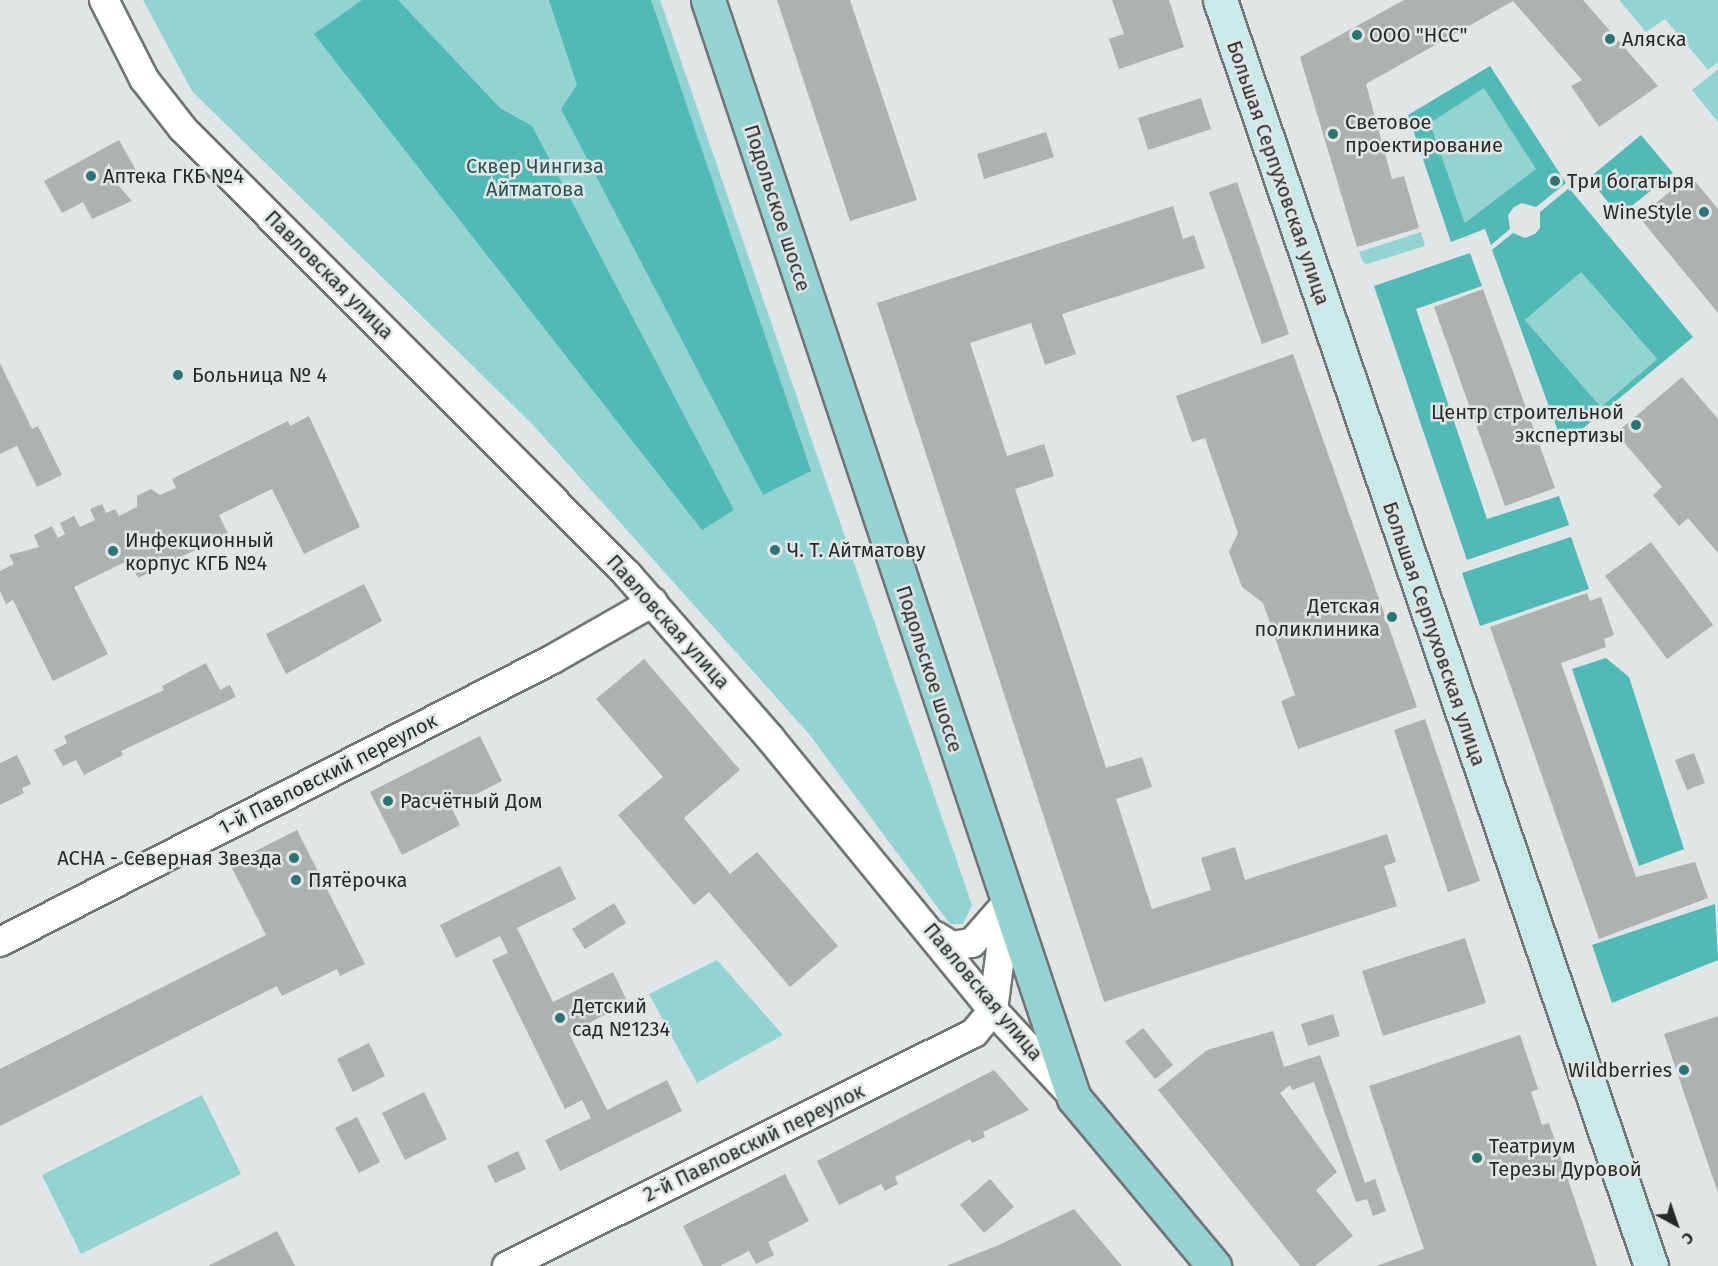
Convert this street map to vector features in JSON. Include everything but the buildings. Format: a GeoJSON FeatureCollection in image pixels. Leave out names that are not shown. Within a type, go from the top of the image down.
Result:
{"type":"FeatureCollection","features":[{"type":"Feature","properties":{"kind":"main road","name":"Подольское шоссе"},"geometry":{"type":"LineString","coordinates":[[708,0],[1007,903],[1074,1098]]}},
{"type":"Feature","properties":{"kind":"main road","name":"Павловская улица"},"geometry":{"type":"LineString","coordinates":[[1074,1098],[1214,1266]]}},
{"type":"Feature","properties":{"kind":"street","name":"Павловская улица"},"geometry":{"type":"LineString","coordinates":[[104,0],[144,79],[183,129],[653,602],[936,936],[993,1010],[1074,1098]]}},
{"type":"Feature","properties":{"kind":"street","name":"Большая Серпуховская улица"},"geometry":{"type":"LineString","coordinates":[[1220,0],[1650,1266]]}},
{"type":"Feature","properties":{"kind":"street","name":"1-й Павловский переулок"},"geometry":{"type":"LineString","coordinates":[[0,942],[553,659],[653,602]]}},
{"type":"Feature","properties":{"kind":"street"},"geometry":{"type":"LineString","coordinates":[[936,936],[952,946],[972,943],[1007,903]]}},
{"type":"Feature","properties":{"kind":"street"},"geometry":{"type":"LineString","coordinates":[[993,1010],[1007,903]]}},
{"type":"Feature","properties":{"kind":"street","name":"2-й Павловский переулок"},"geometry":{"type":"LineString","coordinates":[[507,1266],[974,1033],[993,1010]]}},
{"type":"Feature","properties":{"kind":"green space","name":"Сквер Чингиза Айтматова"},"geometry":{"type":"Polygon","coordinates":[[[143,0],[660,0],[972,905],[963,924],[950,924],[809,734],[534,426],[192,91],[143,0]]]}},
{"type":"Feature","properties":{"kind":"green space"},"geometry":{"type":"Polygon","coordinates":[[[362,0],[398,0],[500,108],[532,126],[734,510],[702,530],[314,34],[362,0]]]}},
{"type":"Feature","properties":{"kind":"green space"},"geometry":{"type":"Polygon","coordinates":[[[549,0],[651,0],[811,471],[763,495],[561,109],[577,85],[549,0]]]}},
{"type":"Feature","properties":{"kind":"green space"},"geometry":{"type":"Polygon","coordinates":[[[1619,0],[1718,0],[1718,62],[1708,70],[1665,19],[1646,32],[1619,0]]]}},
{"type":"Feature","properties":{"kind":"green space"},"geometry":{"type":"Polygon","coordinates":[[[1490,66],[1566,183],[1536,207],[1522,203],[1514,207],[1508,215],[1510,229],[1491,245],[1485,229],[1451,242],[1408,115],[1490,66]],[[1484,88],[1430,123],[1465,223],[1536,169],[1484,88]]]}},
{"type":"Feature","properties":{"kind":"green space"},"geometry":{"type":"Polygon","coordinates":[[[1718,69],[1718,122],[1692,90],[1718,69]]]}},
{"type":"Feature","properties":{"kind":"green space"},"geometry":{"type":"Polygon","coordinates":[[[1484,87],[1537,170],[1465,223],[1430,123],[1484,87]]]}},
{"type":"Feature","properties":{"kind":"green space"},"geometry":{"type":"Polygon","coordinates":[[[1641,135],[1673,173],[1619,216],[1589,178],[1641,135]]]}},
{"type":"Feature","properties":{"kind":"green space"},"geometry":{"type":"Polygon","coordinates":[[[1569,188],[1693,337],[1563,445],[1492,250],[1513,233],[1525,238],[1535,234],[1540,228],[1540,212],[1569,188]],[[1581,272],[1525,320],[1601,407],[1657,359],[1581,272]]]}},
{"type":"Feature","properties":{"kind":"green space"},"geometry":{"type":"Polygon","coordinates":[[[1421,232],[1425,246],[1367,264],[1363,262],[1359,252],[1421,232]]]}},
{"type":"Feature","properties":{"kind":"green space"},"geometry":{"type":"Polygon","coordinates":[[[1470,253],[1482,286],[1416,309],[1487,519],[1559,496],[1569,525],[1467,560],[1374,286],[1470,253]]]}},
{"type":"Feature","properties":{"kind":"green space"},"geometry":{"type":"Polygon","coordinates":[[[1581,272],[1657,359],[1601,407],[1525,320],[1581,272]]]}},
{"type":"Feature","properties":{"kind":"green space"},"geometry":{"type":"Polygon","coordinates":[[[1571,537],[1589,589],[1480,626],[1462,573],[1571,537]]]}},
{"type":"Feature","properties":{"kind":"green space"},"geometry":{"type":"Polygon","coordinates":[[[1606,658],[1629,677],[1684,849],[1639,866],[1572,669],[1606,658]]]}},
{"type":"Feature","properties":{"kind":"green space"},"geometry":{"type":"Polygon","coordinates":[[[1715,904],[1718,960],[1612,1003],[1592,945],[1715,904]]]}},
{"type":"Feature","properties":{"kind":"green space"},"geometry":{"type":"Polygon","coordinates":[[[717,960],[783,1035],[697,1083],[649,994],[717,960]]]}},
{"type":"Feature","properties":{"kind":"green space"},"geometry":{"type":"Polygon","coordinates":[[[202,1095],[241,1174],[81,1254],[42,1175],[202,1095]]]}},
{"type":"Feature","properties":{"kind":"place","name":"ООО \"НСС\""},"geometry":{"type":"Point","coordinates":[1357,35]}},
{"type":"Feature","properties":{"kind":"place","name":"Аляска"},"geometry":{"type":"Point","coordinates":[1610,39]}},
{"type":"Feature","properties":{"kind":"place","name":"Световое проектирование"},"geometry":{"type":"Point","coordinates":[1333,134]}},
{"type":"Feature","properties":{"kind":"place","name":"Аптека ГКБ №4"},"geometry":{"type":"Point","coordinates":[91,176]}},
{"type":"Feature","properties":{"kind":"place","name":"Три богатыря"},"geometry":{"type":"Point","coordinates":[1555,181]}},
{"type":"Feature","properties":{"kind":"place","name":"WineStyle"},"geometry":{"type":"Point","coordinates":[1704,212]}},
{"type":"Feature","properties":{"kind":"place","name":"Больница № 4"},"geometry":{"type":"Point","coordinates":[178,375]}},
{"type":"Feature","properties":{"kind":"place","name":"Центр строительной экспертизы"},"geometry":{"type":"Point","coordinates":[1636,425]}},
{"type":"Feature","properties":{"kind":"place","name":"Ч. Т. Айтматову"},"geometry":{"type":"Point","coordinates":[775,550]}},
{"type":"Feature","properties":{"kind":"place","name":"Инфекционный корпус КГБ №4"},"geometry":{"type":"Point","coordinates":[113,551]}},
{"type":"Feature","properties":{"kind":"place","name":"Детская поликлиника"},"geometry":{"type":"Point","coordinates":[1392,617]}},
{"type":"Feature","properties":{"kind":"place","name":"Расчётный Дом"},"geometry":{"type":"Point","coordinates":[388,801]}},
{"type":"Feature","properties":{"kind":"place","name":"АСНА - Северная Звезда"},"geometry":{"type":"Point","coordinates":[294,858]}},
{"type":"Feature","properties":{"kind":"place","name":"Пятёрочка"},"geometry":{"type":"Point","coordinates":[296,880]}},
{"type":"Feature","properties":{"kind":"place","name":"Детский сад №1234"},"geometry":{"type":"Point","coordinates":[560,1018]}},
{"type":"Feature","properties":{"kind":"place","name":"Wildberries"},"geometry":{"type":"Point","coordinates":[1684,1070]}},
{"type":"Feature","properties":{"kind":"place","name":"Театриум Терезы Дуровой"},"geometry":{"type":"Point","coordinates":[1477,1158]}}]}
